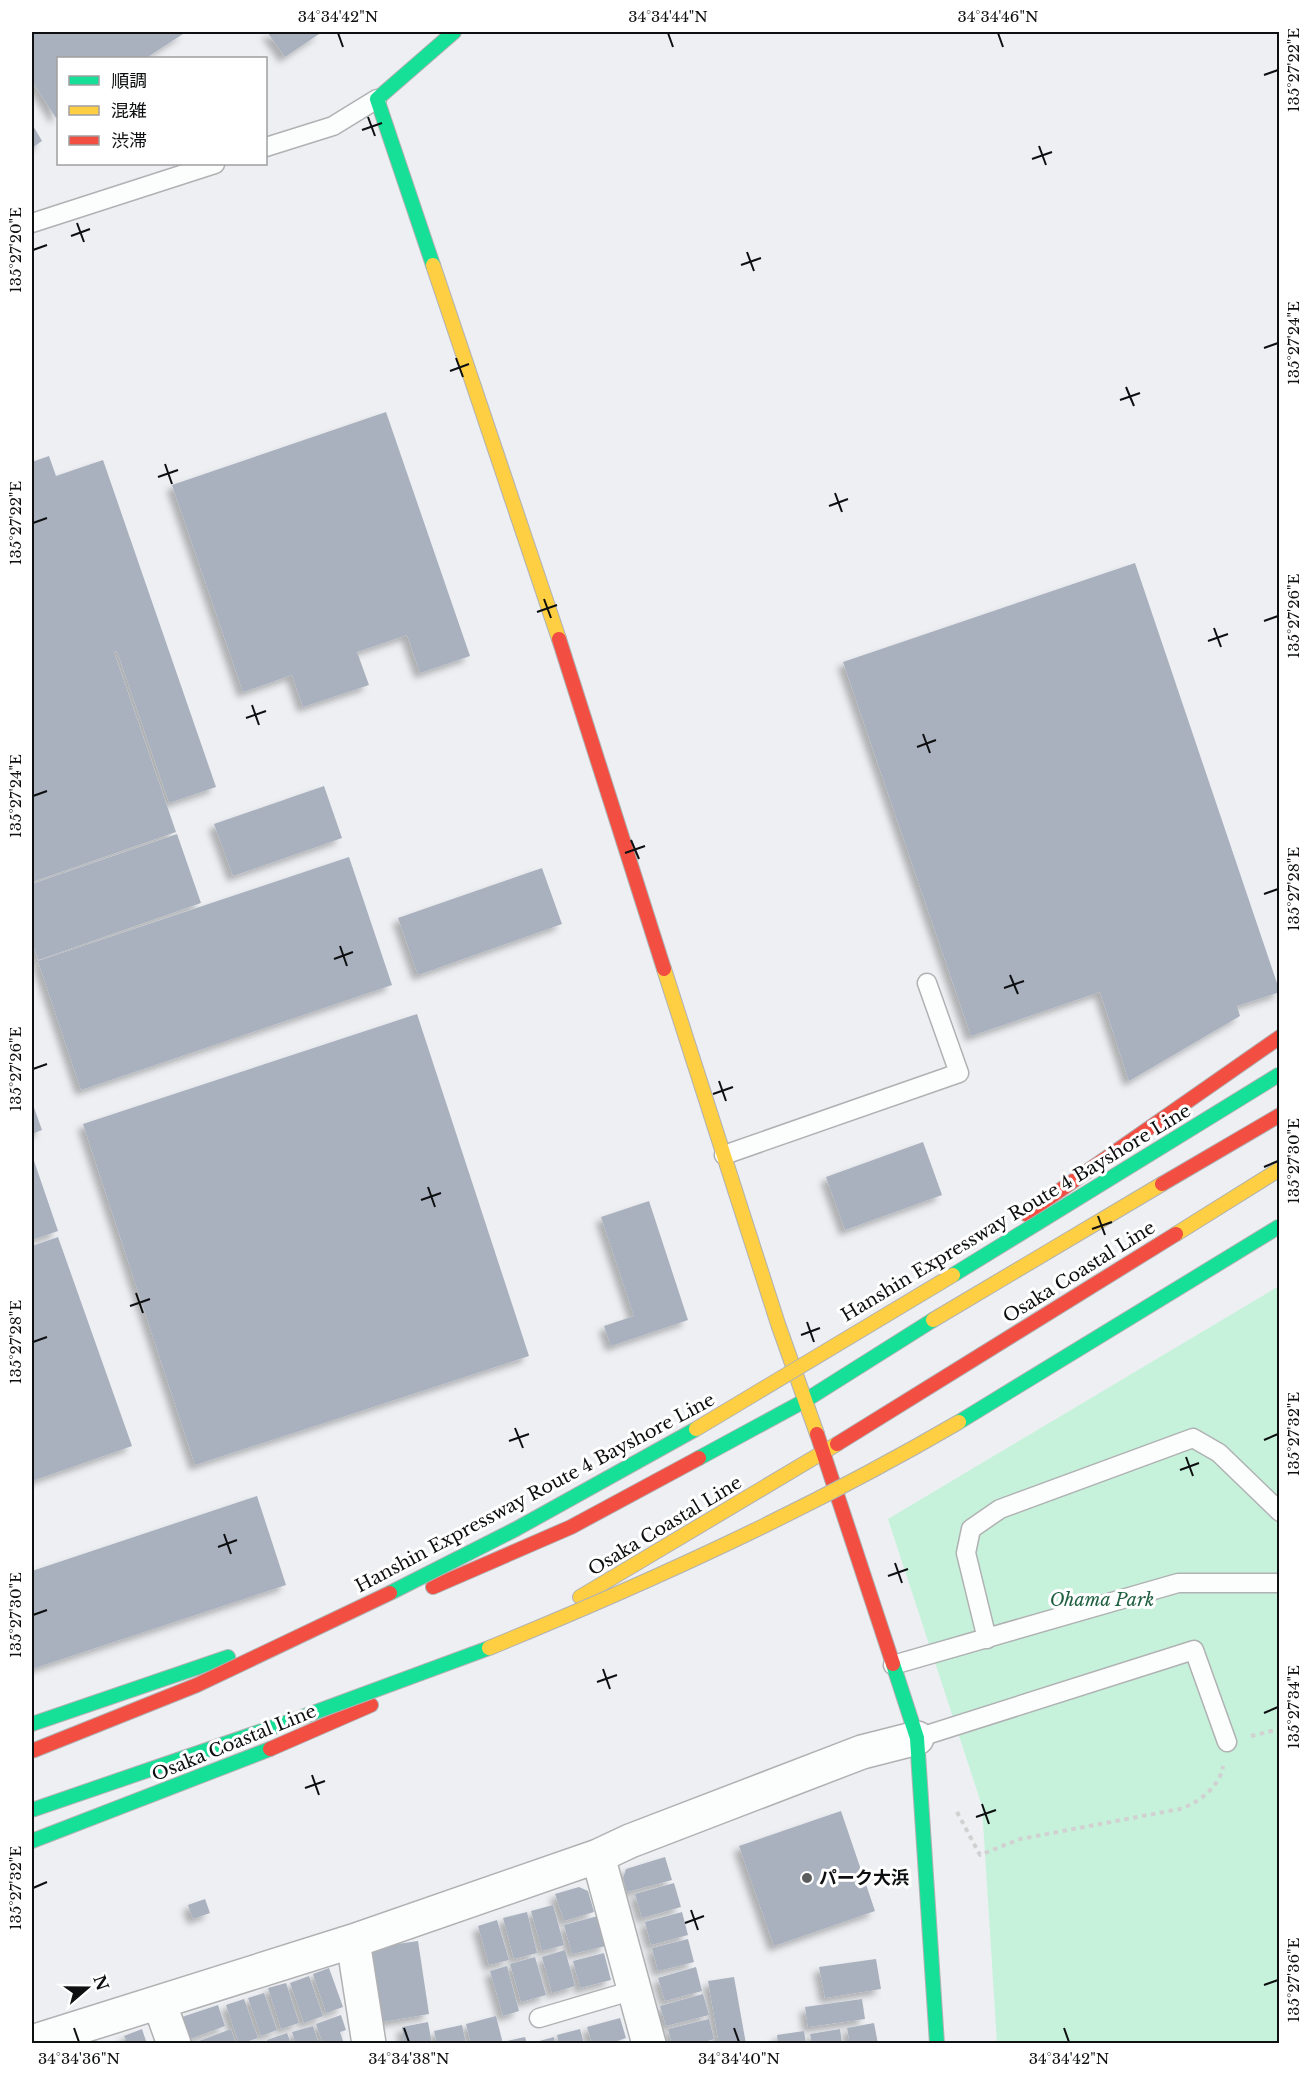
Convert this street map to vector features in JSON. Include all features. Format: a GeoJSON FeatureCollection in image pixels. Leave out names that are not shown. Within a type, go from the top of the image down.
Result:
{"type":"FeatureCollection","features":[{"type":"Feature","properties":{"kind":"main road"},"geometry":{"type":"LineString","coordinates":[[454,32],[377,99],[561,645],[778,1324],[806,1400],[917,1738],[938,2043]]}},
{"type":"Feature","properties":{"kind":"main road"},"geometry":{"type":"LineString","coordinates":[[878,1319],[1280,1037]]}},
{"type":"Feature","properties":{"kind":"main road","name":"Hanshin Expressway Route 4 Bayshore Line"},"geometry":{"type":"LineString","coordinates":[[32,1751],[120,1718],[268,1654],[460,1558],[665,1448],[1280,1074]]}},
{"type":"Feature","properties":{"kind":"main road","name":"Osaka Coastal Line"},"geometry":{"type":"LineString","coordinates":[[32,1725],[432,1588],[571,1527],[806,1400],[1003,1276],[1280,1115]]}},
{"type":"Feature","properties":{"kind":"main road","name":"Osaka Coastal Line"},"geometry":{"type":"LineString","coordinates":[[32,1841],[312,1733],[447,1669],[603,1585],[822,1453],[1280,1169]]}},
{"type":"Feature","properties":{"kind":"main road"},"geometry":{"type":"LineString","coordinates":[[32,1810],[399,1681],[553,1622],[669,1570],[832,1491],[964,1418],[1280,1226]]}},
{"type":"Feature","properties":{"kind":"main road"},"geometry":{"type":"LineString","coordinates":[[1128,1318],[1270,1249]]}},
{"type":"Feature","properties":{"kind":"street"},"geometry":{"type":"LineString","coordinates":[[32,2042],[353,1941],[598,1856],[630,1841],[862,1752],[917,1738]]}},
{"type":"Feature","properties":{"kind":"street"},"geometry":{"type":"LineString","coordinates":[[598,1856],[649,2043]]}},
{"type":"Feature","properties":{"kind":"street"},"geometry":{"type":"LineString","coordinates":[[353,1941],[369,2043]]}},
{"type":"Feature","properties":{"kind":"street"},"geometry":{"type":"LineString","coordinates":[[159,2001],[174,2043]]}},
{"type":"Feature","properties":{"kind":"lane"},"geometry":{"type":"LineString","coordinates":[[267,147],[333,126],[377,99]]}},
{"type":"Feature","properties":{"kind":"lane"},"geometry":{"type":"LineString","coordinates":[[32,223],[212,165]]}},
{"type":"Feature","properties":{"kind":"lane"},"geometry":{"type":"LineString","coordinates":[[724,1155],[959,1073],[927,983]]}},
{"type":"Feature","properties":{"kind":"lane"},"geometry":{"type":"LineString","coordinates":[[987,1639],[966,1553],[971,1529],[1000,1509],[1193,1438],[1219,1453],[1280,1512]]}},
{"type":"Feature","properties":{"kind":"lane"},"geometry":{"type":"LineString","coordinates":[[893,1665],[1178,1583],[1280,1583]]}},
{"type":"Feature","properties":{"kind":"lane"},"geometry":{"type":"LineString","coordinates":[[917,1738],[1194,1650],[1227,1742]]}},
{"type":"Feature","properties":{"kind":"lane"},"geometry":{"type":"LineString","coordinates":[[539,2018],[634,1990]]}},
{"type":"Feature","properties":{"kind":"path"},"geometry":{"type":"LineString","coordinates":[[954,1807],[980,1855],[1020,1839],[1180,1809],[1197,1803],[1222,1774],[1227,1742],[1280,1729]]}},
{"type":"Feature","properties":{"kind":"green space","name":"Ohama Park"},"geometry":{"type":"Polygon","coordinates":[[[1279,1286],[1279,2043],[997,2043],[982,1806],[888,1519],[1279,1286]]]}},
{"type":"Feature","properties":{"kind":"building"},"geometry":{"type":"Polygon","coordinates":[[[32,32],[186,32],[148,57],[57,57],[56,118],[32,81],[32,32]]]}},
{"type":"Feature","properties":{"kind":"building"},"geometry":{"type":"Polygon","coordinates":[[[267,32],[322,32],[285,57],[267,32]]]}},
{"type":"Feature","properties":{"kind":"building"},"geometry":{"type":"Polygon","coordinates":[[[32,124],[42,141],[32,148],[32,124]]]}},
{"type":"Feature","properties":{"kind":"building"},"geometry":{"type":"Polygon","coordinates":[[[386,412],[470,656],[420,673],[407,635],[357,652],[369,685],[303,707],[292,675],[243,692],[172,485],[386,412]]]}},
{"type":"Feature","properties":{"kind":"building"},"geometry":{"type":"Polygon","coordinates":[[[49,456],[56,476],[103,460],[216,787],[169,803],[117,651],[114,652],[176,832],[32,882],[32,462],[49,456]]]}},
{"type":"Feature","properties":{"kind":"building"},"geometry":{"type":"Polygon","coordinates":[[[1135,563],[1280,992],[1237,1006],[1240,1016],[1129,1081],[1100,992],[971,1036],[843,662],[1135,563]]]}},
{"type":"Feature","properties":{"kind":"building"},"geometry":{"type":"Polygon","coordinates":[[[324,786],[342,838],[233,876],[214,824],[324,786]]]}},
{"type":"Feature","properties":{"kind":"building"},"geometry":{"type":"Polygon","coordinates":[[[177,834],[201,903],[38,960],[32,941],[32,884],[177,834]]]}},
{"type":"Feature","properties":{"kind":"building"},"geometry":{"type":"Polygon","coordinates":[[[349,857],[392,985],[81,1090],[38,961],[349,857]]]}},
{"type":"Feature","properties":{"kind":"building"},"geometry":{"type":"Polygon","coordinates":[[[542,868],[562,924],[418,975],[398,918],[542,868]]]}},
{"type":"Feature","properties":{"kind":"building"},"geometry":{"type":"Polygon","coordinates":[[[417,1014],[529,1356],[195,1465],[83,1124],[417,1014]]]}},
{"type":"Feature","properties":{"kind":"building"},"geometry":{"type":"Polygon","coordinates":[[[32,1102],[42,1130],[32,1134],[32,1102]]]}},
{"type":"Feature","properties":{"kind":"building"},"geometry":{"type":"Polygon","coordinates":[[[923,1142],[942,1195],[845,1230],[826,1177],[923,1142]]]}},
{"type":"Feature","properties":{"kind":"building"},"geometry":{"type":"Polygon","coordinates":[[[32,1155],[58,1231],[32,1240],[32,1155]]]}},
{"type":"Feature","properties":{"kind":"building"},"geometry":{"type":"Polygon","coordinates":[[[649,1201],[688,1320],[611,1346],[604,1326],[634,1316],[601,1217],[649,1201]]]}},
{"type":"Feature","properties":{"kind":"building"},"geometry":{"type":"Polygon","coordinates":[[[58,1237],[132,1446],[32,1481],[32,1246],[58,1237]]]}},
{"type":"Feature","properties":{"kind":"building"},"geometry":{"type":"Polygon","coordinates":[[[257,1496],[286,1585],[32,1669],[32,1571],[257,1496]]]}},
{"type":"Feature","properties":{"kind":"building","name":"パーク大浜"},"geometry":{"type":"Polygon","coordinates":[[[841,1811],[875,1911],[774,1946],[739,1846],[841,1811]]]}},
{"type":"Feature","properties":{"kind":"building"},"geometry":{"type":"Polygon","coordinates":[[[665,1857],[672,1880],[627,1892],[623,1878],[626,1869],[665,1857]]]}},
{"type":"Feature","properties":{"kind":"building"},"geometry":{"type":"Polygon","coordinates":[[[674,1883],[681,1907],[642,1918],[635,1894],[674,1883]]]}},
{"type":"Feature","properties":{"kind":"building"},"geometry":{"type":"Polygon","coordinates":[[[579,1887],[588,1891],[594,1912],[564,1921],[555,1894],[579,1887]]]}},
{"type":"Feature","properties":{"kind":"building"},"geometry":{"type":"Polygon","coordinates":[[[205,1899],[210,1913],[193,1919],[188,1905],[205,1899]]]}},
{"type":"Feature","properties":{"kind":"building"},"geometry":{"type":"Polygon","coordinates":[[[553,1905],[564,1945],[542,1951],[531,1911],[553,1905]]]}},
{"type":"Feature","properties":{"kind":"building"},"geometry":{"type":"Polygon","coordinates":[[[527,1912],[537,1953],[514,1959],[503,1918],[527,1912]]]}},
{"type":"Feature","properties":{"kind":"building"},"geometry":{"type":"Polygon","coordinates":[[[682,1912],[688,1935],[651,1945],[645,1922],[682,1912]]]}},
{"type":"Feature","properties":{"kind":"building"},"geometry":{"type":"Polygon","coordinates":[[[598,1916],[606,1946],[572,1954],[564,1925],[598,1916]]]}},
{"type":"Feature","properties":{"kind":"building"},"geometry":{"type":"Polygon","coordinates":[[[497,1920],[509,1960],[489,1965],[478,1926],[497,1920]]]}},
{"type":"Feature","properties":{"kind":"building"},"geometry":{"type":"Polygon","coordinates":[[[688,1939],[694,1962],[658,1971],[652,1948],[688,1939]]]}},
{"type":"Feature","properties":{"kind":"building"},"geometry":{"type":"Polygon","coordinates":[[[418,1941],[429,2014],[382,2022],[370,1948],[418,1941]]]}},
{"type":"Feature","properties":{"kind":"building"},"geometry":{"type":"Polygon","coordinates":[[[565,1950],[575,1986],[552,1993],[542,1957],[565,1950]]]}},
{"type":"Feature","properties":{"kind":"building"},"geometry":{"type":"Polygon","coordinates":[[[604,1953],[611,1980],[580,1988],[573,1961],[604,1953]]]}},
{"type":"Feature","properties":{"kind":"building"},"geometry":{"type":"Polygon","coordinates":[[[535,1957],[546,1995],[521,2002],[510,1964],[535,1957]]]}},
{"type":"Feature","properties":{"kind":"building"},"geometry":{"type":"Polygon","coordinates":[[[876,1959],[881,1989],[825,1998],[819,1967],[876,1959]]]}},
{"type":"Feature","properties":{"kind":"building"},"geometry":{"type":"Polygon","coordinates":[[[507,1966],[519,2011],[503,2016],[490,1971],[507,1966]]]}},
{"type":"Feature","properties":{"kind":"building"},"geometry":{"type":"Polygon","coordinates":[[[696,1967],[702,1991],[665,2001],[658,1978],[696,1967]]]}},
{"type":"Feature","properties":{"kind":"building"},"geometry":{"type":"Polygon","coordinates":[[[329,1968],[343,2007],[326,2013],[313,1974],[329,1968]]]}},
{"type":"Feature","properties":{"kind":"building"},"geometry":{"type":"Polygon","coordinates":[[[309,1976],[323,2016],[304,2023],[290,1983],[309,1976]]]}},
{"type":"Feature","properties":{"kind":"building"},"geometry":{"type":"Polygon","coordinates":[[[734,1977],[746,2044],[719,2044],[708,1981],[734,1977]]]}},
{"type":"Feature","properties":{"kind":"building"},"geometry":{"type":"Polygon","coordinates":[[[286,1983],[299,2023],[281,2029],[268,1988],[286,1983]]]}},
{"type":"Feature","properties":{"kind":"building"},"geometry":{"type":"Polygon","coordinates":[[[264,1993],[277,2030],[261,2036],[248,1998],[264,1993]]]}},
{"type":"Feature","properties":{"kind":"building"},"geometry":{"type":"Polygon","coordinates":[[[703,1994],[709,2015],[666,2026],[660,2006],[703,1994]]]}},
{"type":"Feature","properties":{"kind":"building"},"geometry":{"type":"Polygon","coordinates":[[[244,1999],[258,2038],[239,2044],[226,2005],[244,1999]]]}},
{"type":"Feature","properties":{"kind":"building"},"geometry":{"type":"Polygon","coordinates":[[[862,1999],[865,2019],[808,2027],[805,2007],[862,1999]]]}},
{"type":"Feature","properties":{"kind":"building"},"geometry":{"type":"Polygon","coordinates":[[[218,2005],[225,2026],[190,2039],[182,2017],[218,2005]]]}},
{"type":"Feature","properties":{"kind":"building"},"geometry":{"type":"Polygon","coordinates":[[[341,2015],[346,2030],[340,2032],[344,2044],[323,2044],[316,2024],[341,2015]]]}},
{"type":"Feature","properties":{"kind":"building"},"geometry":{"type":"Polygon","coordinates":[[[496,2016],[503,2044],[471,2044],[466,2024],[496,2016]]]}},
{"type":"Feature","properties":{"kind":"building"},"geometry":{"type":"Polygon","coordinates":[[[620,2018],[626,2038],[608,2044],[592,2044],[587,2027],[620,2018]]]}},
{"type":"Feature","properties":{"kind":"building"},"geometry":{"type":"Polygon","coordinates":[[[709,2019],[714,2039],[698,2044],[672,2044],[668,2029],[709,2019]]]}},
{"type":"Feature","properties":{"kind":"building"},"geometry":{"type":"Polygon","coordinates":[[[428,2022],[432,2044],[396,2044],[404,2041],[402,2027],[428,2022]]]}},
{"type":"Feature","properties":{"kind":"building"},"geometry":{"type":"Polygon","coordinates":[[[874,2023],[878,2044],[850,2044],[847,2028],[874,2023]]]}},
{"type":"Feature","properties":{"kind":"building"},"geometry":{"type":"Polygon","coordinates":[[[462,2025],[466,2044],[437,2044],[434,2031],[462,2025]]]}},
{"type":"Feature","properties":{"kind":"building"},"geometry":{"type":"Polygon","coordinates":[[[313,2026],[319,2044],[296,2044],[292,2032],[313,2026]]]}},
{"type":"Feature","properties":{"kind":"building"},"geometry":{"type":"Polygon","coordinates":[[[142,2029],[147,2044],[118,2044],[126,2040],[124,2036],[142,2029]]]}},
{"type":"Feature","properties":{"kind":"building"},"geometry":{"type":"Polygon","coordinates":[[[231,2029],[236,2044],[194,2044],[194,2043],[231,2029]]]}},
{"type":"Feature","properties":{"kind":"building"},"geometry":{"type":"Polygon","coordinates":[[[580,2029],[584,2044],[559,2044],[557,2035],[580,2029]]]}},
{"type":"Feature","properties":{"kind":"building"},"geometry":{"type":"Polygon","coordinates":[[[840,2029],[842,2044],[812,2044],[810,2034],[840,2029]]]}},
{"type":"Feature","properties":{"kind":"building"},"geometry":{"type":"Polygon","coordinates":[[[804,2031],[806,2044],[778,2044],[777,2035],[804,2031]]]}},
{"type":"Feature","properties":{"kind":"building"},"geometry":{"type":"Polygon","coordinates":[[[287,2033],[291,2044],[268,2044],[267,2040],[287,2033]]]}},
{"type":"Feature","properties":{"kind":"building"},"geometry":{"type":"Polygon","coordinates":[[[525,2037],[527,2044],[508,2044],[507,2041],[525,2037]]]}},
{"type":"Feature","properties":{"kind":"building"},"geometry":{"type":"Polygon","coordinates":[[[554,2037],[555,2044],[532,2044],[532,2043],[554,2037]]]}},
{"type":"Feature","properties":{"kind":"traffic: fast"},"geometry":{"type":"LineString","coordinates":[[433,265],[377,99],[454,32]]}},
{"type":"Feature","properties":{"kind":"traffic: fast"},"geometry":{"type":"LineString","coordinates":[[953,1275],[1280,1074]]}},
{"type":"Feature","properties":{"kind":"traffic: fast"},"geometry":{"type":"LineString","coordinates":[[959,1422],[1280,1226]]}},
{"type":"Feature","properties":{"kind":"traffic: fast"},"geometry":{"type":"LineString","coordinates":[[699,1458],[806,1400],[933,1320]]}},
{"type":"Feature","properties":{"kind":"traffic: fast"},"geometry":{"type":"LineString","coordinates":[[390,1593],[516,1529],[696,1429]]}},
{"type":"Feature","properties":{"kind":"traffic: fast"},"geometry":{"type":"LineString","coordinates":[[32,1810],[294,1720],[489,1648]]}},
{"type":"Feature","properties":{"kind":"traffic: fast"},"geometry":{"type":"LineString","coordinates":[[32,1724],[228,1657]]}},
{"type":"Feature","properties":{"kind":"traffic: fast"},"geometry":{"type":"LineString","coordinates":[[893,1664],[917,1738],[937,2044]]}},
{"type":"Feature","properties":{"kind":"traffic: fast"},"geometry":{"type":"LineString","coordinates":[[32,1841],[270,1749]]}},
{"type":"Feature","properties":{"kind":"traffic: slow"},"geometry":{"type":"LineString","coordinates":[[433,265],[559,639]]}},
{"type":"Feature","properties":{"kind":"traffic: slow"},"geometry":{"type":"LineString","coordinates":[[664,969],[778,1324],[817,1434]]}},
{"type":"Feature","properties":{"kind":"traffic: slow"},"geometry":{"type":"LineString","coordinates":[[1176,1234],[1280,1169]]}},
{"type":"Feature","properties":{"kind":"traffic: slow"},"geometry":{"type":"LineString","coordinates":[[933,1320],[1162,1184]]}},
{"type":"Feature","properties":{"kind":"traffic: slow"},"geometry":{"type":"LineString","coordinates":[[696,1429],[953,1275]]}},
{"type":"Feature","properties":{"kind":"traffic: slow"},"geometry":{"type":"LineString","coordinates":[[489,1648],[669,1571],[728,1543],[844,1485],[959,1422]]}},
{"type":"Feature","properties":{"kind":"traffic: slow"},"geometry":{"type":"LineString","coordinates":[[580,1597],[837,1444]]}},
{"type":"Feature","properties":{"kind":"traffic: jam"},"geometry":{"type":"LineString","coordinates":[[559,639],[664,969]]}},
{"type":"Feature","properties":{"kind":"traffic: jam"},"geometry":{"type":"LineString","coordinates":[[1026,1214],[1280,1037]]}},
{"type":"Feature","properties":{"kind":"traffic: jam"},"geometry":{"type":"LineString","coordinates":[[1162,1184],[1280,1115]]}},
{"type":"Feature","properties":{"kind":"traffic: jam"},"geometry":{"type":"LineString","coordinates":[[837,1444],[1176,1234]]}},
{"type":"Feature","properties":{"kind":"traffic: jam"},"geometry":{"type":"LineString","coordinates":[[817,1434],[893,1664]]}},
{"type":"Feature","properties":{"kind":"traffic: jam"},"geometry":{"type":"LineString","coordinates":[[433,1587],[571,1527],[699,1458]]}},
{"type":"Feature","properties":{"kind":"traffic: jam"},"geometry":{"type":"LineString","coordinates":[[32,1751],[197,1685],[390,1593]]}},
{"type":"Feature","properties":{"kind":"traffic: jam"},"geometry":{"type":"LineString","coordinates":[[270,1749],[371,1705]]}},
{"type":"Feature","properties":{"kind":"place","name":"パーク大浜"},"geometry":{"type":"Point","coordinates":[807,1878]}}]}
